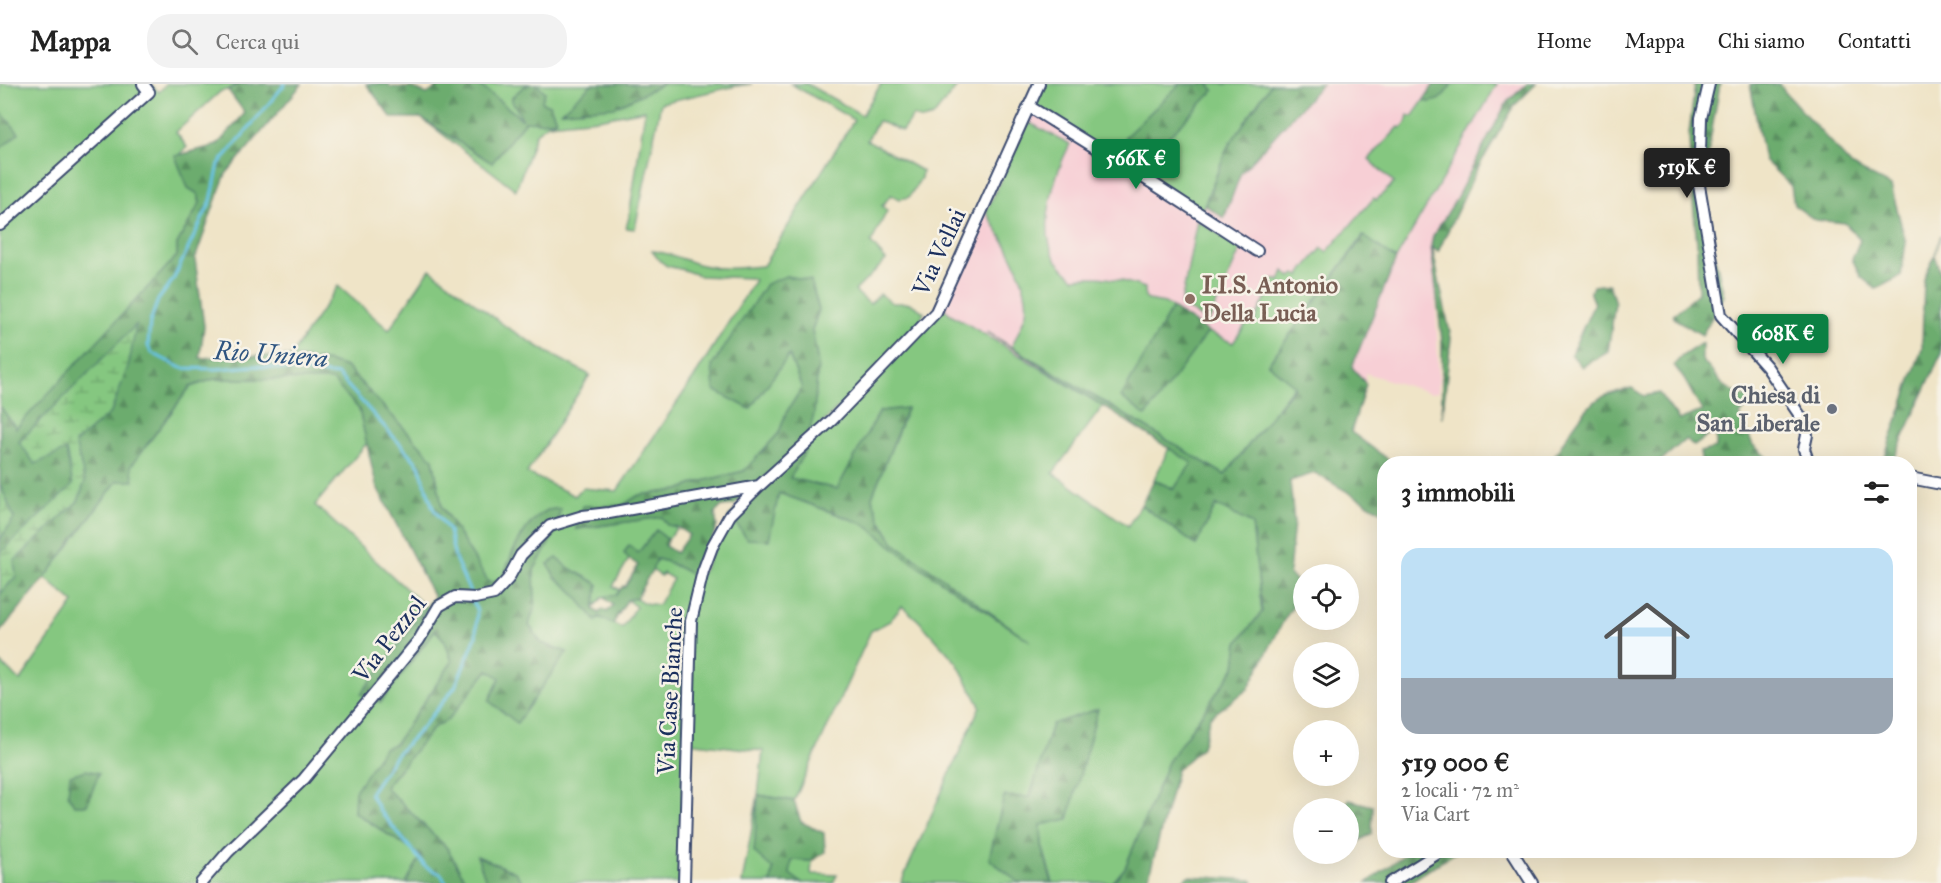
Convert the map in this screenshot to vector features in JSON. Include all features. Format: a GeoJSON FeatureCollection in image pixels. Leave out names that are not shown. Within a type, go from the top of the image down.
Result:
{"type":"FeatureCollection","features":[{"type":"Feature","properties":{"kind":"street"},"geometry":{"type":"LineString","coordinates":[[0,225],[149,92],[143,84]]}},
{"type":"Feature","properties":{"kind":"street","name":"Via Vellai"},"geometry":{"type":"LineString","coordinates":[[759,486],[832,420],[936,312],[1039,84]]}},
{"type":"Feature","properties":{"kind":"street"},"geometry":{"type":"LineString","coordinates":[[1709,84],[1701,118],[1699,185],[1721,315],[1767,367],[1805,423],[1807,435],[1804,449],[1806,456]]}},
{"type":"Feature","properties":{"kind":"street"},"geometry":{"type":"LineString","coordinates":[[1029,107],[1257,251]]}},
{"type":"Feature","properties":{"kind":"street"},"geometry":{"type":"LineString","coordinates":[[1917,479],[1941,483]]}},
{"type":"Feature","properties":{"kind":"street","name":"Via Pezzol"},"geometry":{"type":"LineString","coordinates":[[201,883],[228,852],[304,779],[418,640],[439,606],[455,597],[470,598],[494,594],[508,579],[521,555],[550,526],[583,516],[759,486]]}},
{"type":"Feature","properties":{"kind":"street","name":"Via Case Bianche"},"geometry":{"type":"LineString","coordinates":[[684,883],[691,621],[703,571],[712,546],[730,515],[759,486]]}},
{"type":"Feature","properties":{"kind":"street"},"geometry":{"type":"LineString","coordinates":[[1390,883],[1430,858]]}},
{"type":"Feature","properties":{"kind":"street"},"geometry":{"type":"LineString","coordinates":[[1516,858],[1532,883]]}},
{"type":"Feature","properties":{"kind":"shaded area","name":"I.I.S. Antonio Della Lucia"},"geometry":{"type":"Polygon","coordinates":[[[1042,84],[1527,84],[1507,102],[1453,204],[1433,236],[1438,392],[1431,393],[1365,373],[1366,384],[1351,432],[1285,486],[1276,512],[949,313],[942,306],[1033,109],[1042,84]]]}},
{"type":"Feature","properties":{"kind":"green space"},"geometry":{"type":"Polygon","coordinates":[[[0,84],[150,84],[159,92],[166,84],[239,84],[221,91],[176,132],[187,147],[176,159],[195,186],[200,203],[177,244],[177,256],[0,449],[0,84]]]}},
{"type":"Feature","properties":{"kind":"green space"},"geometry":{"type":"Polygon","coordinates":[[[239,84],[302,84],[226,174],[218,194],[195,259],[204,326],[200,358],[293,357],[330,362],[346,367],[433,459],[442,507],[489,583],[502,580],[518,541],[530,524],[547,510],[560,509],[557,529],[534,570],[535,606],[529,625],[541,643],[567,652],[517,723],[489,701],[500,678],[488,670],[448,720],[434,727],[385,787],[447,848],[467,883],[406,883],[421,856],[354,812],[355,791],[384,748],[395,744],[452,662],[445,641],[435,630],[380,702],[361,694],[434,597],[376,485],[359,409],[332,380],[214,379],[190,387],[131,466],[134,481],[117,481],[45,578],[0,632],[0,594],[16,576],[13,561],[78,501],[85,481],[75,443],[111,412],[136,326],[20,441],[66,449],[73,486],[0,553],[0,540],[14,518],[0,484],[0,406],[16,428],[177,256],[177,244],[200,203],[198,194],[188,188],[175,156],[217,145],[245,113],[228,90],[239,84]]]}},
{"type":"Feature","properties":{"kind":"green space"},"geometry":{"type":"Polygon","coordinates":[[[366,84],[389,84],[390,87],[413,88],[427,94],[442,84],[478,84],[523,120],[511,99],[522,88],[536,84],[545,92],[542,101],[550,105],[556,120],[525,121],[492,163],[421,118],[392,118],[366,84]]]}},
{"type":"Feature","properties":{"kind":"green space"},"geometry":{"type":"Polygon","coordinates":[[[478,84],[528,84],[511,99],[525,121],[478,84]]]}},
{"type":"Feature","properties":{"kind":"green space"},"geometry":{"type":"Polygon","coordinates":[[[536,84],[592,84],[563,111],[663,84],[752,84],[661,103],[635,229],[626,228],[645,110],[598,119],[548,124],[536,133],[516,190],[421,118],[492,162],[525,121],[553,122],[556,120],[550,105],[541,101],[545,92],[536,84]]]}},
{"type":"Feature","properties":{"kind":"green space"},"geometry":{"type":"Polygon","coordinates":[[[592,84],[663,84],[615,107],[562,111],[592,84]]]}},
{"type":"Feature","properties":{"kind":"green space"},"geometry":{"type":"Polygon","coordinates":[[[791,84],[807,84],[862,115],[881,84],[959,84],[933,117],[922,120],[913,116],[902,131],[878,121],[867,140],[922,171],[921,178],[909,197],[900,199],[891,195],[882,206],[887,211],[871,243],[886,260],[855,291],[870,304],[880,294],[892,303],[910,303],[924,312],[917,329],[808,438],[817,358],[812,330],[819,310],[811,281],[786,276],[789,354],[802,388],[786,413],[779,433],[744,471],[699,482],[679,490],[639,495],[622,506],[583,506],[577,529],[662,517],[667,525],[677,527],[668,540],[656,530],[638,553],[629,546],[624,553],[629,559],[613,586],[620,590],[616,595],[603,597],[593,609],[598,584],[567,567],[548,564],[555,577],[570,589],[597,620],[599,617],[622,628],[636,607],[627,600],[636,598],[644,603],[658,605],[673,579],[663,573],[661,576],[652,570],[657,559],[697,577],[703,571],[730,515],[779,493],[864,524],[911,561],[1006,625],[894,543],[880,520],[872,497],[907,409],[880,411],[837,489],[789,478],[811,441],[942,306],[949,313],[1103,406],[1053,473],[1128,526],[1141,505],[1196,545],[1216,505],[1252,524],[1262,612],[1238,642],[1235,667],[1168,762],[1125,868],[1112,883],[1053,883],[1042,845],[1041,825],[1052,724],[1030,797],[989,859],[1020,883],[901,883],[980,706],[957,663],[919,621],[902,606],[890,621],[871,631],[794,801],[759,795],[773,869],[771,883],[742,883],[758,795],[763,751],[687,742],[684,883],[523,883],[515,872],[478,857],[487,883],[467,883],[447,848],[385,787],[434,727],[448,720],[488,670],[500,677],[567,652],[541,643],[529,625],[535,606],[534,570],[557,529],[560,509],[547,510],[513,551],[502,580],[489,583],[442,507],[433,459],[346,367],[290,357],[338,286],[389,330],[430,269],[508,328],[590,375],[527,473],[575,496],[582,488],[617,491],[695,376],[755,280],[700,276],[667,266],[652,251],[717,268],[763,266],[854,120],[791,84]]]}},
{"type":"Feature","properties":{"kind":"green space"},"geometry":{"type":"Polygon","coordinates":[[[1042,84],[1271,84],[1227,148],[1202,210],[1035,108],[1034,102],[1042,84]]]}},
{"type":"Feature","properties":{"kind":"green space"},"geometry":{"type":"Polygon","coordinates":[[[1180,84],[1209,84],[1214,90],[1149,157],[1125,137],[1180,84]]]}},
{"type":"Feature","properties":{"kind":"green space"},"geometry":{"type":"Polygon","coordinates":[[[1271,84],[1322,84],[1241,173],[1224,218],[1205,205],[1227,148],[1271,84]]]}},
{"type":"Feature","properties":{"kind":"green space"},"geometry":{"type":"Polygon","coordinates":[[[1434,84],[1452,84],[1437,100],[1423,101],[1434,84]]]}},
{"type":"Feature","properties":{"kind":"green space"},"geometry":{"type":"Polygon","coordinates":[[[1452,84],[1497,84],[1396,259],[1363,236],[1268,364],[1295,385],[1225,475],[1012,347],[1026,312],[1024,288],[1014,260],[986,212],[1028,122],[1070,144],[1054,186],[1048,218],[1051,249],[1057,261],[1074,278],[1110,279],[1145,288],[1145,297],[1148,300],[1165,303],[1208,332],[1233,343],[1248,321],[1253,323],[1270,290],[1276,292],[1278,287],[1270,284],[1274,279],[1280,281],[1284,271],[1291,277],[1295,274],[1300,276],[1322,248],[1327,252],[1374,198],[1376,200],[1394,183],[1369,159],[1399,127],[1401,128],[1406,123],[1408,115],[1412,117],[1423,101],[1437,100],[1452,84]]]}},
{"type":"Feature","properties":{"kind":"green space"},"geometry":{"type":"Polygon","coordinates":[[[1527,84],[1536,84],[1515,105],[1476,171],[1438,252],[1432,247],[1451,338],[1442,419],[1442,341],[1431,246],[1433,236],[1453,204],[1507,102],[1527,84]]]}},
{"type":"Feature","properties":{"kind":"green space"},"geometry":{"type":"Polygon","coordinates":[[[1695,84],[1720,84],[1708,153],[1706,195],[1710,233],[1724,296],[1702,335],[1675,319],[1673,315],[1698,293],[1689,134],[1695,84]]]}},
{"type":"Feature","properties":{"kind":"green space"},"geometry":{"type":"Polygon","coordinates":[[[1750,84],[1780,84],[1852,166],[1891,186],[1906,243],[1901,276],[1876,289],[1861,277],[1852,259],[1860,240],[1845,223],[1815,220],[1794,205],[1791,186],[1764,160],[1750,84]]]}},
{"type":"Feature","properties":{"kind":"green space"},"geometry":{"type":"Polygon","coordinates":[[[0,111],[19,133],[0,149],[0,111]]]}},
{"type":"Feature","properties":{"kind":"green space"},"geometry":{"type":"Polygon","coordinates":[[[1197,220],[1241,248],[1208,323],[1181,304],[1197,220]]]}},
{"type":"Feature","properties":{"kind":"green space"},"geometry":{"type":"Polygon","coordinates":[[[1364,236],[1396,259],[1352,367],[1366,384],[1351,432],[1384,456],[1377,456],[1377,509],[1315,473],[1290,481],[1294,522],[1289,573],[1293,578],[1293,606],[1248,689],[1210,717],[1202,747],[1177,770],[1148,880],[1146,883],[1112,883],[1125,868],[1168,762],[1235,667],[1238,642],[1262,612],[1252,524],[1216,505],[1196,545],[1141,505],[1154,480],[1174,489],[1192,463],[987,332],[1225,475],[1295,386],[1268,364],[1364,236]]]}},
{"type":"Feature","properties":{"kind":"green space"},"geometry":{"type":"Polygon","coordinates":[[[1935,255],[1941,275],[1941,354],[1895,456],[1885,456],[1922,348],[1924,279],[1935,255]]]}},
{"type":"Feature","properties":{"kind":"green space"},"geometry":{"type":"Polygon","coordinates":[[[786,276],[811,281],[819,310],[812,330],[818,364],[814,414],[808,438],[734,505],[722,506],[715,513],[717,526],[697,577],[657,559],[636,598],[627,600],[613,624],[599,617],[596,621],[570,589],[555,577],[548,564],[557,558],[567,567],[598,584],[594,609],[599,613],[603,609],[607,612],[613,605],[603,597],[616,595],[623,586],[625,587],[638,565],[624,553],[629,545],[638,553],[656,530],[668,540],[665,546],[676,553],[689,535],[677,527],[667,525],[662,517],[576,529],[583,506],[622,506],[639,495],[679,490],[699,482],[744,471],[779,433],[786,413],[802,388],[789,355],[750,409],[714,390],[712,366],[766,284],[786,276]]]}},
{"type":"Feature","properties":{"kind":"green space"},"geometry":{"type":"Polygon","coordinates":[[[1609,284],[1615,303],[1608,352],[1582,367],[1571,354],[1594,304],[1590,294],[1593,286],[1609,284]]]}},
{"type":"Feature","properties":{"kind":"green space"},"geometry":{"type":"Polygon","coordinates":[[[1172,308],[1208,332],[1146,416],[1121,397],[1172,308]]]}},
{"type":"Feature","properties":{"kind":"green space"},"geometry":{"type":"Polygon","coordinates":[[[136,325],[129,364],[111,412],[75,443],[85,481],[78,501],[14,561],[16,576],[0,594],[0,553],[73,485],[66,450],[35,464],[19,442],[136,325]]]}},
{"type":"Feature","properties":{"kind":"green space"},"geometry":{"type":"Polygon","coordinates":[[[1702,343],[1702,360],[1722,384],[1737,394],[1754,399],[1740,415],[1753,445],[1765,456],[1701,456],[1700,452],[1716,448],[1716,435],[1705,416],[1711,434],[1694,446],[1686,439],[1666,456],[1554,456],[1586,410],[1600,398],[1611,393],[1632,388],[1644,396],[1659,393],[1679,420],[1702,411],[1674,365],[1682,356],[1702,343]]]}},
{"type":"Feature","properties":{"kind":"green space"},"geometry":{"type":"Polygon","coordinates":[[[214,379],[332,379],[359,409],[367,443],[315,505],[426,607],[361,694],[381,702],[435,630],[445,641],[452,662],[395,744],[384,748],[354,812],[421,856],[406,883],[0,883],[0,662],[20,681],[74,603],[45,578],[190,387],[214,379]]]}},
{"type":"Feature","properties":{"kind":"green space"},"geometry":{"type":"Polygon","coordinates":[[[907,408],[872,497],[880,520],[894,543],[1030,641],[911,561],[864,524],[779,493],[769,540],[747,539],[730,515],[811,441],[790,478],[837,489],[880,411],[907,408]]]}},
{"type":"Feature","properties":{"kind":"green space"},"geometry":{"type":"Polygon","coordinates":[[[1169,448],[1193,463],[1174,489],[1154,480],[1169,448]]]}},
{"type":"Feature","properties":{"kind":"green space"},"geometry":{"type":"Polygon","coordinates":[[[0,484],[14,518],[0,540],[0,484]]]}},
{"type":"Feature","properties":{"kind":"green space"},"geometry":{"type":"Polygon","coordinates":[[[1098,709],[1068,819],[1041,825],[1042,845],[1052,883],[1020,883],[989,859],[1004,796],[1030,797],[1052,724],[1098,709]]]}},
{"type":"Feature","properties":{"kind":"green space"},"geometry":{"type":"Polygon","coordinates":[[[86,770],[99,773],[87,805],[74,805],[68,794],[70,775],[86,770]]]}},
{"type":"Feature","properties":{"kind":"green space"},"geometry":{"type":"Polygon","coordinates":[[[758,795],[794,801],[801,822],[824,833],[825,852],[812,861],[792,860],[790,874],[802,883],[771,883],[773,869],[754,852],[758,795]]]}},
{"type":"Feature","properties":{"kind":"green space"},"geometry":{"type":"Polygon","coordinates":[[[1359,802],[1373,806],[1372,833],[1359,841],[1359,802]]]}},
{"type":"Feature","properties":{"kind":"green space"},"geometry":{"type":"Polygon","coordinates":[[[477,856],[515,872],[523,883],[487,883],[477,856]]]}},
{"type":"Feature","properties":{"kind":"green space"},"geometry":{"type":"Polygon","coordinates":[[[1400,858],[1447,858],[1408,883],[1367,883],[1400,858]]]}},
{"type":"Feature","properties":{"kind":"green space"},"geometry":{"type":"Polygon","coordinates":[[[792,860],[812,861],[811,874],[837,875],[833,883],[802,883],[789,874],[792,860]]]}},
{"type":"Feature","properties":{"kind":"green space"},"geometry":{"type":"Polygon","coordinates":[[[1188,876],[1252,880],[1254,883],[1180,883],[1188,876]]]}},
{"type":"Feature","properties":{"kind":"waterway","name":"Rio Uniera"},"geometry":{"type":"LineString","coordinates":[[285,84],[219,164],[211,201],[173,280],[158,300],[150,322],[148,346],[152,353],[181,368],[216,369],[255,366],[338,375],[419,465],[433,508],[449,531],[455,558],[471,595]]}},
{"type":"Feature","properties":{"kind":"waterway","name":"Rio Uniera"},"geometry":{"type":"LineString","coordinates":[[446,883],[441,874],[426,867],[379,810],[370,793],[396,755],[421,729],[455,687],[476,637],[477,611],[473,602]]}},
{"type":"Feature","properties":{"kind":"place","name":"I.I.S. Antonio Della Lucia"},"geometry":{"type":"Point","coordinates":[1190,299]}},
{"type":"Feature","properties":{"kind":"place","name":"Chiesa di San Liberale"},"geometry":{"type":"Point","coordinates":[1832,409]}}]}
